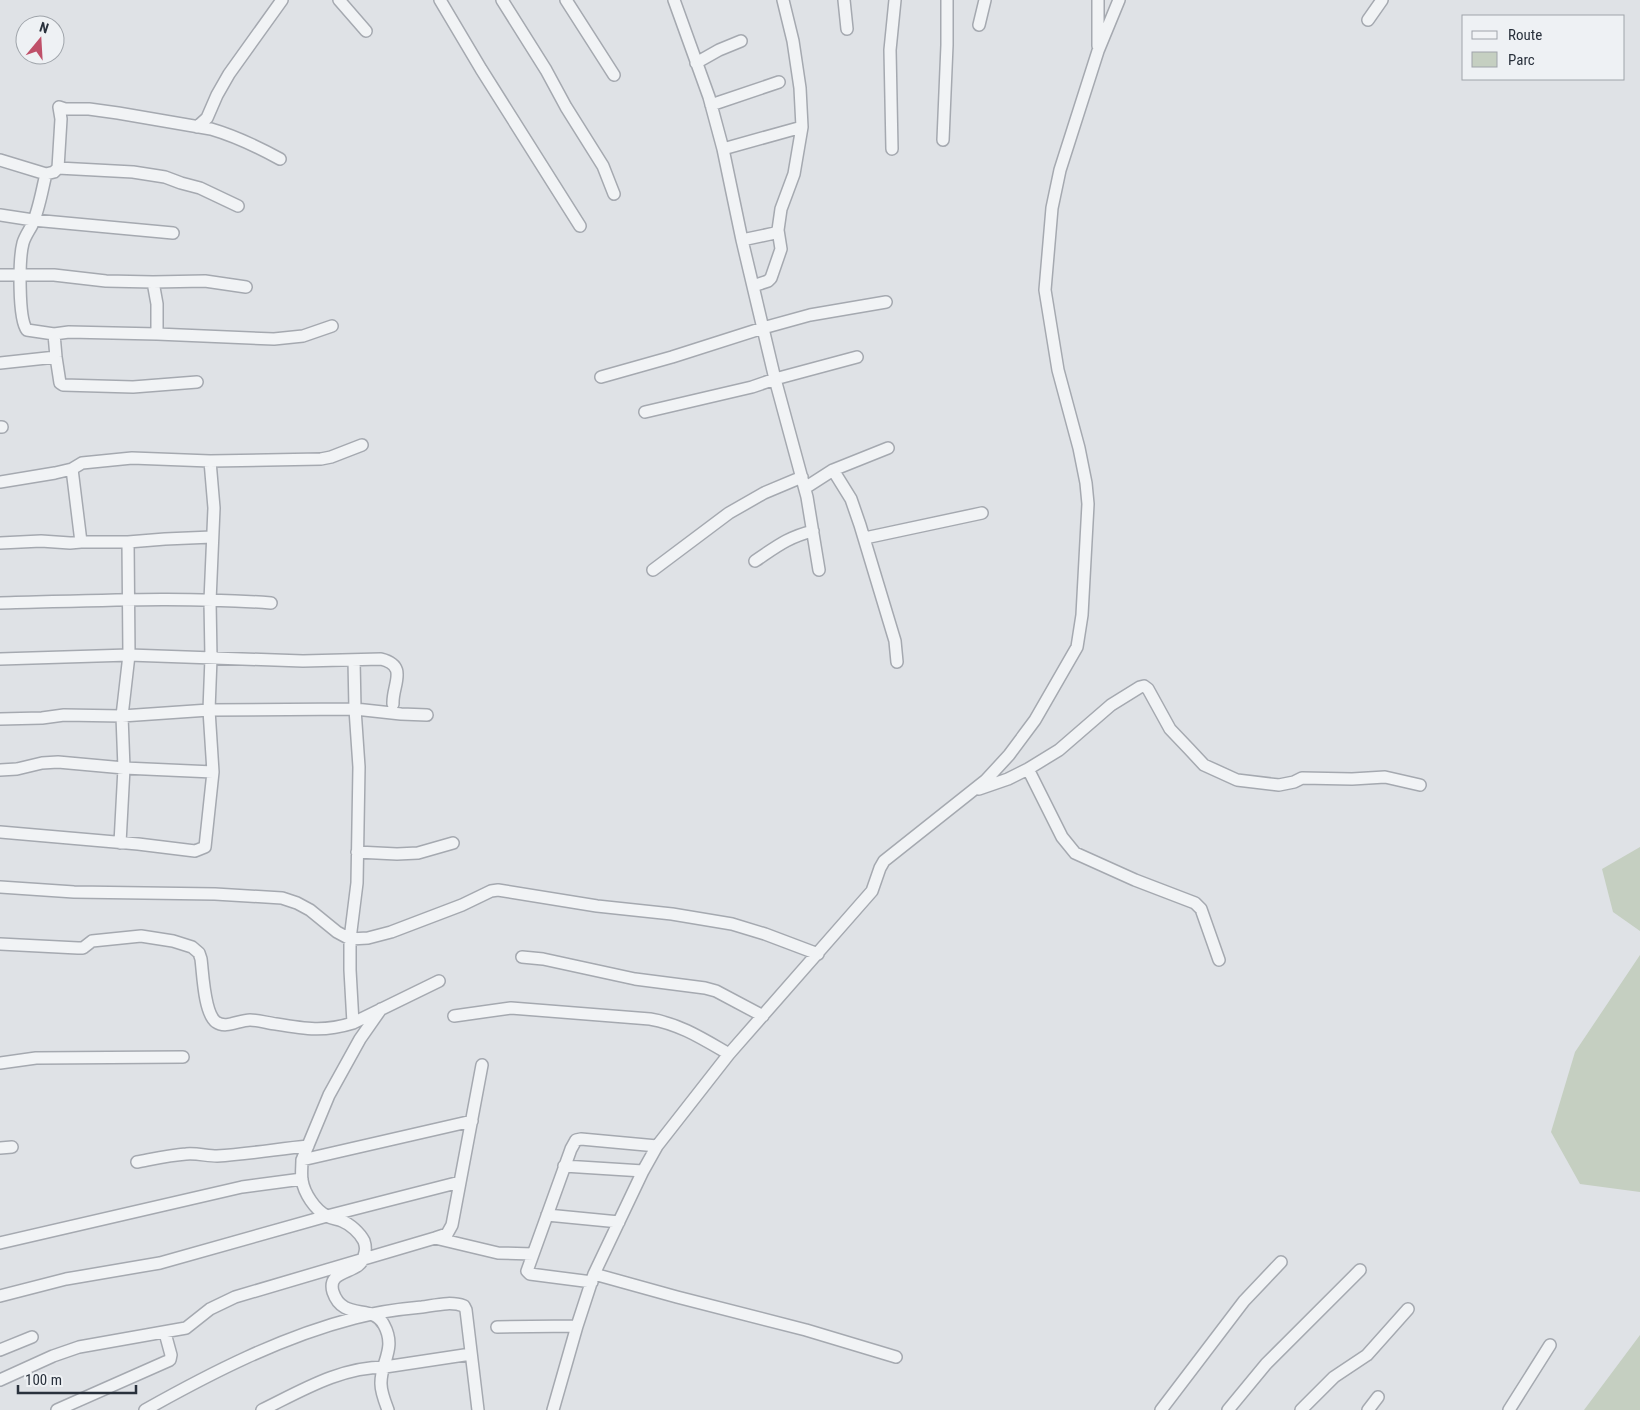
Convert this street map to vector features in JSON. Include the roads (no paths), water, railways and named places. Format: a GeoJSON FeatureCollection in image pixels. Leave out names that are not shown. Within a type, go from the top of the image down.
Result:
{"type":"FeatureCollection","features":[{"type":"Feature","properties":{"kind":"street"},"geometry":{"type":"LineString","coordinates":[[197,128],[208,118],[217,95],[229,74],[282,0]]}},
{"type":"Feature","properties":{"kind":"street"},"geometry":{"type":"LineString","coordinates":[[339,0],[366,31]]}},
{"type":"Feature","properties":{"kind":"street"},"geometry":{"type":"LineString","coordinates":[[440,0],[580,226]]}},
{"type":"Feature","properties":{"kind":"street"},"geometry":{"type":"LineString","coordinates":[[502,0],[603,166],[614,194]]}},
{"type":"Feature","properties":{"kind":"street"},"geometry":{"type":"LineString","coordinates":[[566,0],[614,75]]}},
{"type":"Feature","properties":{"kind":"street"},"geometry":{"type":"LineString","coordinates":[[674,0],[711,105],[723,149],[774,380],[803,482],[819,570]]}},
{"type":"Feature","properties":{"kind":"street"},"geometry":{"type":"LineString","coordinates":[[753,286],[768,281],[773,273],[782,246],[778,230],[781,209],[794,174],[802,127],[800,88],[793,41],[783,0]]}},
{"type":"Feature","properties":{"kind":"street"},"geometry":{"type":"LineString","coordinates":[[844,0],[847,29]]}},
{"type":"Feature","properties":{"kind":"street"},"geometry":{"type":"LineString","coordinates":[[892,149],[890,50],[895,0]]}},
{"type":"Feature","properties":{"kind":"street"},"geometry":{"type":"LineString","coordinates":[[943,140],[947,0]]}},
{"type":"Feature","properties":{"kind":"street"},"geometry":{"type":"LineString","coordinates":[[979,25],[985,0]]}},
{"type":"Feature","properties":{"kind":"street"},"geometry":{"type":"LineString","coordinates":[[1098,0],[1098,51]]}},
{"type":"Feature","properties":{"kind":"street"},"geometry":{"type":"LineString","coordinates":[[553,1410],[593,1278],[643,1171],[657,1146],[728,1054],[872,891],[884,861],[986,780],[1009,756],[1035,720],[1073,657],[1080,633],[1086,572],[1088,504],[1086,482],[1058,370],[1045,290],[1052,208],[1060,170],[1098,51],[1119,0]]}},
{"type":"Feature","properties":{"kind":"street"},"geometry":{"type":"LineString","coordinates":[[1368,20],[1382,0]]}},
{"type":"Feature","properties":{"kind":"street"},"geometry":{"type":"LineString","coordinates":[[696,63],[719,50],[741,41]]}},
{"type":"Feature","properties":{"kind":"street"},"geometry":{"type":"LineString","coordinates":[[711,105],[779,82]]}},
{"type":"Feature","properties":{"kind":"street"},"geometry":{"type":"LineString","coordinates":[[0,160],[46,174],[54,172],[58,168],[59,107],[118,113],[211,129],[261,149],[280,159]]}},
{"type":"Feature","properties":{"kind":"street"},"geometry":{"type":"LineString","coordinates":[[723,149],[802,127]]}},
{"type":"Feature","properties":{"kind":"street"},"geometry":{"type":"LineString","coordinates":[[58,168],[133,172],[165,177],[200,188],[238,206]]}},
{"type":"Feature","properties":{"kind":"street"},"geometry":{"type":"LineString","coordinates":[[46,174],[33,220],[23,244],[20,275],[21,299],[24,328],[30,332],[54,334],[69,332],[157,334],[274,339],[303,336],[332,326]]}},
{"type":"Feature","properties":{"kind":"street"},"geometry":{"type":"LineString","coordinates":[[0,216],[173,233]]}},
{"type":"Feature","properties":{"kind":"street"},"geometry":{"type":"LineString","coordinates":[[742,240],[778,230]]}},
{"type":"Feature","properties":{"kind":"street"},"geometry":{"type":"LineString","coordinates":[[0,275],[54,275],[106,281],[205,281],[246,287]]}},
{"type":"Feature","properties":{"kind":"street"},"geometry":{"type":"LineString","coordinates":[[153,282],[157,304],[157,334]]}},
{"type":"Feature","properties":{"kind":"street"},"geometry":{"type":"LineString","coordinates":[[601,377],[810,315],[886,302]]}},
{"type":"Feature","properties":{"kind":"street"},"geometry":{"type":"LineString","coordinates":[[54,334],[60,383],[63,385],[140,386],[196,382]]}},
{"type":"Feature","properties":{"kind":"street"},"geometry":{"type":"LineString","coordinates":[[0,363],[56,357]]}},
{"type":"Feature","properties":{"kind":"street"},"geometry":{"type":"LineString","coordinates":[[645,412],[752,387],[857,357]]}},
{"type":"Feature","properties":{"kind":"street"},"geometry":{"type":"LineString","coordinates":[[0,482],[72,470],[82,463],[132,458],[210,460],[321,459],[331,458],[362,445]]}},
{"type":"Feature","properties":{"kind":"street"},"geometry":{"type":"LineString","coordinates":[[653,570],[729,514],[764,493],[803,482],[888,448]]}},
{"type":"Feature","properties":{"kind":"street"},"geometry":{"type":"LineString","coordinates":[[0,832],[195,850],[205,847],[213,772],[209,710],[211,658],[210,601],[214,501],[210,460]]}},
{"type":"Feature","properties":{"kind":"street"},"geometry":{"type":"LineString","coordinates":[[72,470],[81,542]]}},
{"type":"Feature","properties":{"kind":"street"},"geometry":{"type":"LineString","coordinates":[[833,470],[852,499],[894,641],[897,662]]}},
{"type":"Feature","properties":{"kind":"street"},"geometry":{"type":"LineString","coordinates":[[865,538],[982,513]]}},
{"type":"Feature","properties":{"kind":"street"},"geometry":{"type":"LineString","coordinates":[[755,561],[782,542],[813,530]]}},
{"type":"Feature","properties":{"kind":"street"},"geometry":{"type":"LineString","coordinates":[[0,543],[41,541],[70,543],[128,542],[212,537]]}},
{"type":"Feature","properties":{"kind":"street"},"geometry":{"type":"LineString","coordinates":[[120,843],[124,768],[122,716],[129,655],[127,599],[128,542]]}},
{"type":"Feature","properties":{"kind":"street"},"geometry":{"type":"LineString","coordinates":[[0,603],[127,599],[270,603]]}},
{"type":"Feature","properties":{"kind":"street"},"geometry":{"type":"LineString","coordinates":[[0,659],[129,655],[303,661],[381,659],[394,666],[398,673],[393,704]]}},
{"type":"Feature","properties":{"kind":"street"},"geometry":{"type":"LineString","coordinates":[[353,1023],[350,939],[357,883],[359,767],[354,660]]}},
{"type":"Feature","properties":{"kind":"street"},"geometry":{"type":"LineString","coordinates":[[970,792],[1028,770],[1059,750],[1111,705],[1144,686],[1148,689],[1170,729],[1194,755],[1204,764],[1237,780],[1279,785],[1302,778],[1352,779],[1385,776],[1420,785]]}},
{"type":"Feature","properties":{"kind":"street"},"geometry":{"type":"LineString","coordinates":[[0,719],[42,718],[64,714],[122,716],[209,710],[355,709],[427,715]]}},
{"type":"Feature","properties":{"kind":"street"},"geometry":{"type":"LineString","coordinates":[[0,770],[58,762],[124,768],[213,772]]}},
{"type":"Feature","properties":{"kind":"street"},"geometry":{"type":"LineString","coordinates":[[1028,770],[1062,837],[1075,852],[1135,880],[1195,903],[1201,909],[1219,960]]}},
{"type":"Feature","properties":{"kind":"street"},"geometry":{"type":"LineString","coordinates":[[357,852],[418,853],[453,843]]}},
{"type":"Feature","properties":{"kind":"street"},"geometry":{"type":"LineString","coordinates":[[0,886],[74,892],[215,894],[282,898],[310,910],[337,932],[350,939],[368,938],[392,932],[498,890],[597,906],[672,914],[732,924],[818,954]]}},
{"type":"Feature","properties":{"kind":"street"},"geometry":{"type":"LineString","coordinates":[[0,944],[83,948],[92,941],[141,936],[173,941],[192,947],[199,953],[208,1008],[217,1023],[225,1026],[250,1020],[307,1029],[328,1029],[353,1023],[439,981]]}},
{"type":"Feature","properties":{"kind":"street"},"geometry":{"type":"LineString","coordinates":[[522,957],[635,979],[705,988],[716,991],[763,1016]]}},
{"type":"Feature","properties":{"kind":"street"},"geometry":{"type":"LineString","coordinates":[[382,1008],[360,1039],[329,1095],[302,1160],[302,1179],[312,1202],[327,1216],[343,1221],[363,1238],[366,1248],[364,1260],[353,1269],[338,1274],[333,1282],[333,1291],[340,1303],[351,1311],[373,1314],[380,1318],[384,1325],[390,1346],[381,1384],[388,1410]]}},
{"type":"Feature","properties":{"kind":"street"},"geometry":{"type":"LineString","coordinates":[[454,1016],[511,1008],[620,1015],[650,1019],[682,1028],[728,1054]]}},
{"type":"Feature","properties":{"kind":"street"},"geometry":{"type":"LineString","coordinates":[[0,1063],[36,1058],[183,1057]]}},
{"type":"Feature","properties":{"kind":"street"},"geometry":{"type":"LineString","coordinates":[[0,1380],[53,1356],[79,1348],[186,1328],[210,1309],[235,1298],[447,1234],[450,1230],[460,1182],[482,1065]]}},
{"type":"Feature","properties":{"kind":"street"},"geometry":{"type":"LineString","coordinates":[[302,1160],[472,1121]]}},
{"type":"Feature","properties":{"kind":"street"},"geometry":{"type":"LineString","coordinates":[[657,1146],[576,1140],[564,1166],[527,1271],[530,1274],[593,1278],[677,1297],[806,1330],[896,1357]]}},
{"type":"Feature","properties":{"kind":"street"},"geometry":{"type":"LineString","coordinates":[[137,1162],[186,1154],[215,1156],[308,1146]]}},
{"type":"Feature","properties":{"kind":"street"},"geometry":{"type":"LineString","coordinates":[[0,1148],[12,1148]]}},
{"type":"Feature","properties":{"kind":"street"},"geometry":{"type":"LineString","coordinates":[[564,1166],[643,1171]]}},
{"type":"Feature","properties":{"kind":"street"},"geometry":{"type":"LineString","coordinates":[[0,1243],[242,1187],[302,1179]]}},
{"type":"Feature","properties":{"kind":"street"},"geometry":{"type":"LineString","coordinates":[[0,1296],[66,1279],[160,1263],[327,1216],[460,1182]]}},
{"type":"Feature","properties":{"kind":"street"},"geometry":{"type":"LineString","coordinates":[[546,1215],[619,1222]]}},
{"type":"Feature","properties":{"kind":"street"},"geometry":{"type":"LineString","coordinates":[[435,1238],[498,1253],[533,1254]]}},
{"type":"Feature","properties":{"kind":"street"},"geometry":{"type":"LineString","coordinates":[[1162,1410],[1244,1301],[1281,1262]]}},
{"type":"Feature","properties":{"kind":"street"},"geometry":{"type":"LineString","coordinates":[[1228,1410],[1266,1364],[1360,1270]]}},
{"type":"Feature","properties":{"kind":"street"},"geometry":{"type":"LineString","coordinates":[[145,1410],[226,1367],[296,1337],[354,1318],[396,1309],[454,1303],[464,1306],[467,1317],[478,1410]]}},
{"type":"Feature","properties":{"kind":"street"},"geometry":{"type":"LineString","coordinates":[[1301,1410],[1334,1377],[1368,1355],[1408,1309]]}},
{"type":"Feature","properties":{"kind":"street"},"geometry":{"type":"LineString","coordinates":[[497,1327],[577,1326]]}},
{"type":"Feature","properties":{"kind":"street"},"geometry":{"type":"LineString","coordinates":[[57,1410],[170,1360],[171,1355],[165,1333]]}},
{"type":"Feature","properties":{"kind":"street"},"geometry":{"type":"LineString","coordinates":[[0,1350],[32,1337]]}},
{"type":"Feature","properties":{"kind":"street"},"geometry":{"type":"LineString","coordinates":[[1509,1410],[1550,1345]]}},
{"type":"Feature","properties":{"kind":"street"},"geometry":{"type":"LineString","coordinates":[[262,1410],[327,1378],[372,1367],[385,1367],[471,1354]]}},
{"type":"Feature","properties":{"kind":"street"},"geometry":{"type":"LineString","coordinates":[[1368,1410],[1378,1397]]}}]}
